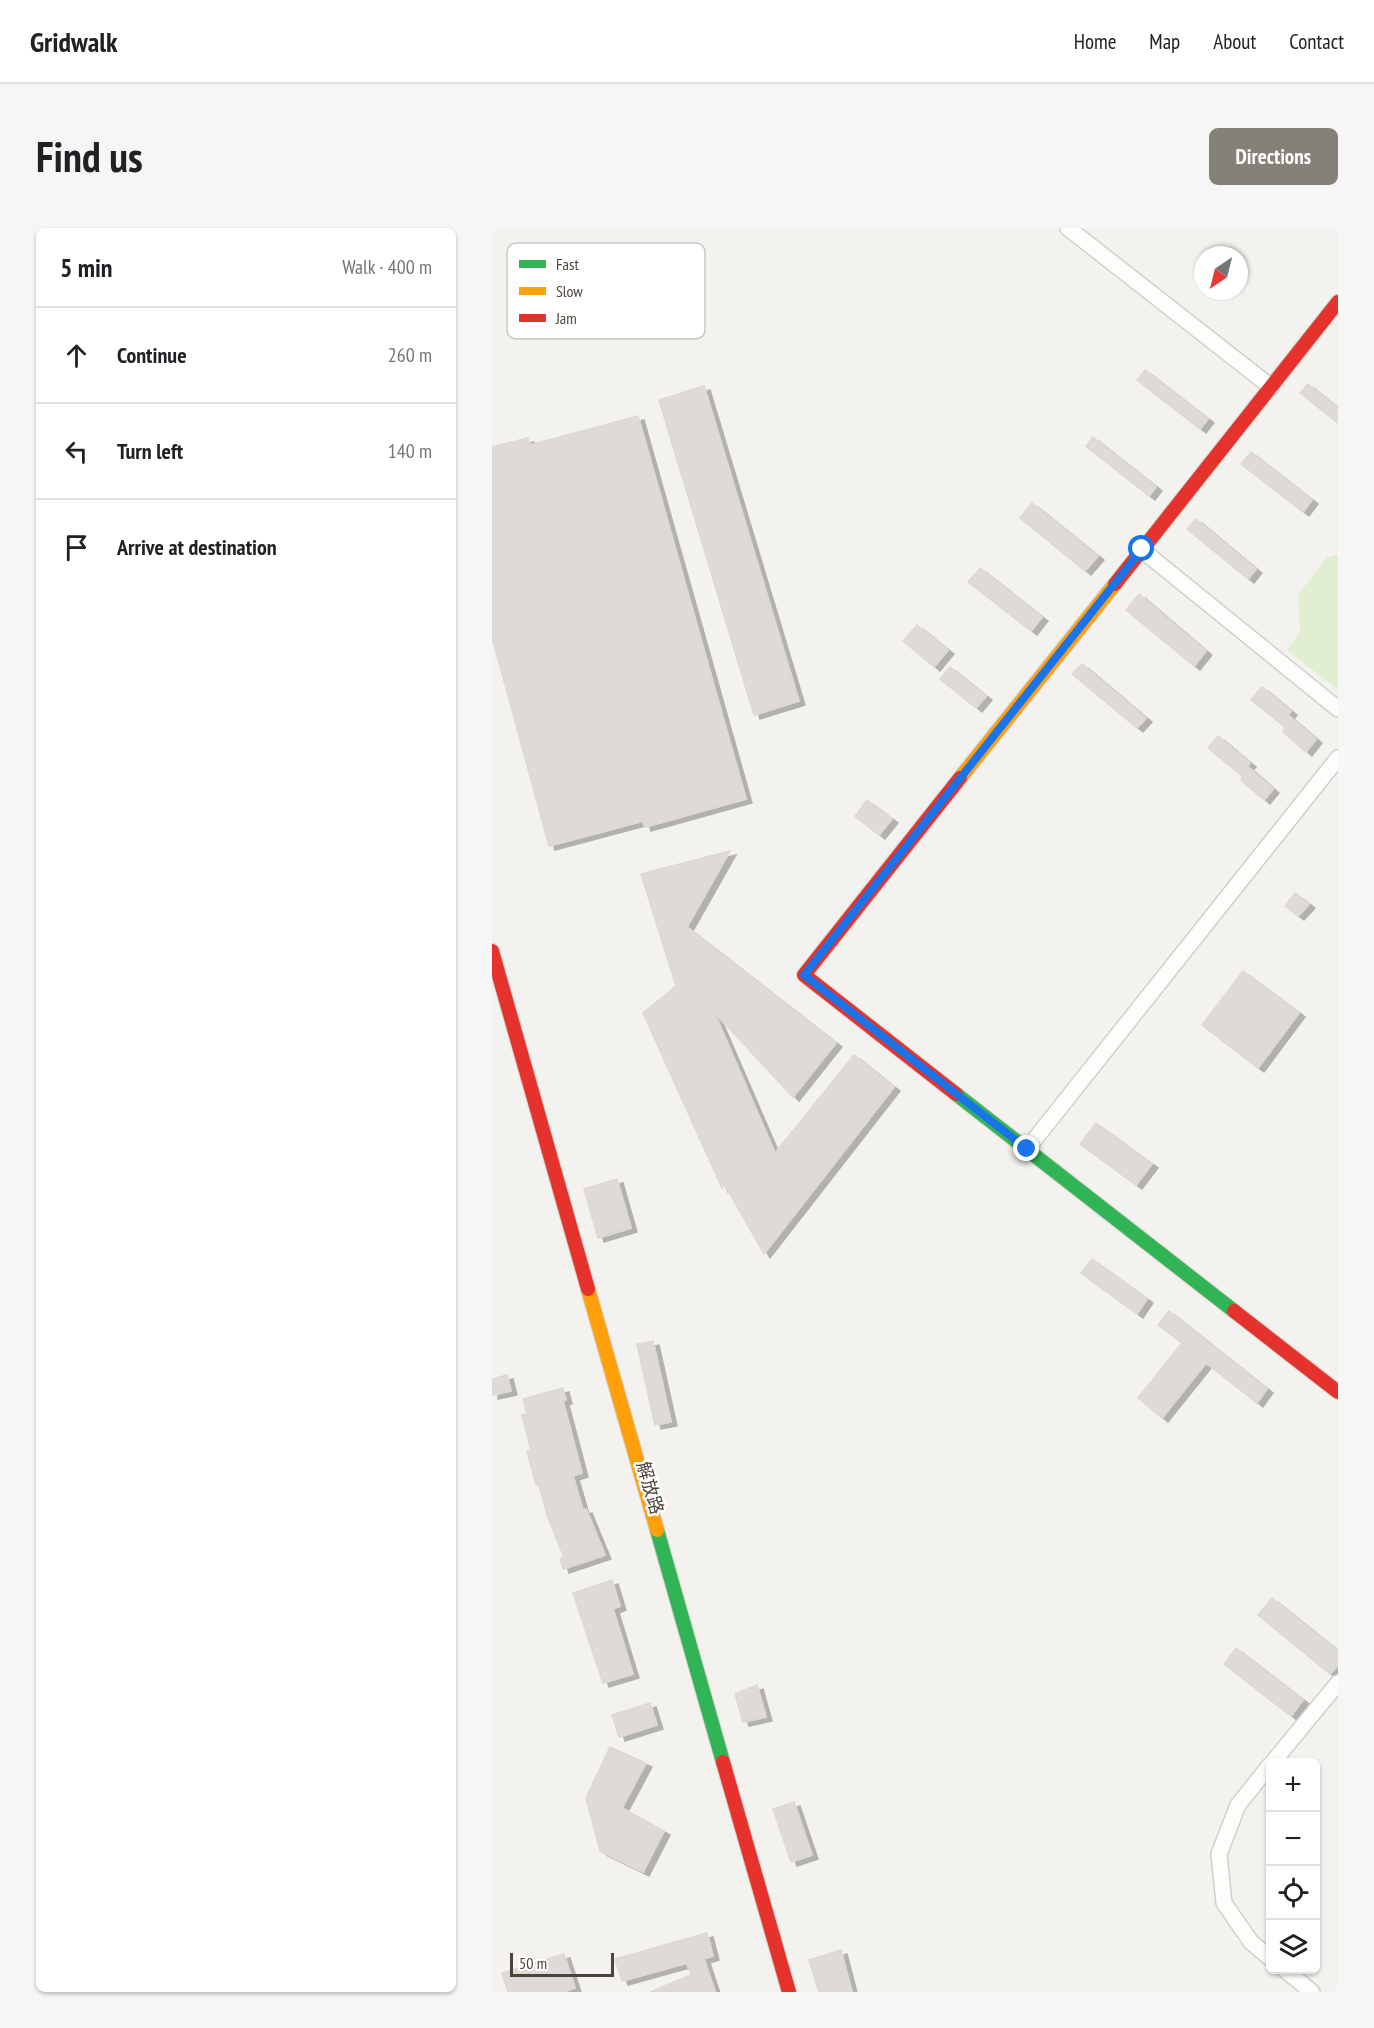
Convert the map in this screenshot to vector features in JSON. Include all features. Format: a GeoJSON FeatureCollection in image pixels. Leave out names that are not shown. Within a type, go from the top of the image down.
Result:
{"type":"FeatureCollection","features":[{"type":"Feature","properties":{"kind":"main road"},"geometry":{"type":"LineString","coordinates":[[1338,302],[804,975],[1338,1392]]}},
{"type":"Feature","properties":{"kind":"main road"},"geometry":{"type":"LineString","coordinates":[[492,951],[502,1007],[789,1992]]}},
{"type":"Feature","properties":{"kind":"main road","name":"解放路"},"geometry":{"type":"LineString","coordinates":[[492,994],[502,1007],[691,1700]]}},
{"type":"Feature","properties":{"kind":"street"},"geometry":{"type":"LineString","coordinates":[[1068,228],[1271,387]]}},
{"type":"Feature","properties":{"kind":"street"},"geometry":{"type":"LineString","coordinates":[[1142,549],[1338,709]]}},
{"type":"Feature","properties":{"kind":"street"},"geometry":{"type":"LineString","coordinates":[[1027,1149],[1338,758]]}},
{"type":"Feature","properties":{"kind":"street"},"geometry":{"type":"LineString","coordinates":[[1277,1758],[1338,1683]]}},
{"type":"Feature","properties":{"kind":"street"},"geometry":{"type":"LineString","coordinates":[[1266,1771],[1238,1805],[1219,1854],[1224,1903],[1251,1942],[1266,1955]]}},
{"type":"Feature","properties":{"kind":"street"},"geometry":{"type":"LineString","coordinates":[[1290,1974],[1312,1992]]}},
{"type":"Feature","properties":{"kind":"green space"},"geometry":{"type":"Polygon","coordinates":[[[1338,554],[1338,690],[1287,650],[1300,632],[1298,595],[1327,557],[1338,554]]]}},
{"type":"Feature","properties":{"kind":"building"},"geometry":{"type":"Polygon","coordinates":[[[1145,370],[1208,419],[1200,429],[1137,380],[1145,370]]]}},
{"type":"Feature","properties":{"kind":"building"},"geometry":{"type":"Polygon","coordinates":[[[1308,384],[1338,408],[1338,423],[1300,393],[1308,384]]]}},
{"type":"Feature","properties":{"kind":"building"},"geometry":{"type":"Polygon","coordinates":[[[704,386],[799,701],[754,715],[659,400],[704,386]]]}},
{"type":"Feature","properties":{"kind":"building"},"geometry":{"type":"Polygon","coordinates":[[[638,416],[746,799],[645,827],[643,821],[549,846],[492,637],[492,447],[528,438],[530,445],[638,416]]]}},
{"type":"Feature","properties":{"kind":"building"},"geometry":{"type":"Polygon","coordinates":[[[1093,437],[1156,487],[1149,496],[1086,446],[1093,437]]]}},
{"type":"Feature","properties":{"kind":"building"},"geometry":{"type":"Polygon","coordinates":[[[1251,452],[1312,500],[1303,512],[1241,464],[1251,452]]]}},
{"type":"Feature","properties":{"kind":"building"},"geometry":{"type":"Polygon","coordinates":[[[1032,503],[1098,556],[1085,571],[1020,518],[1032,503]]]}},
{"type":"Feature","properties":{"kind":"building"},"geometry":{"type":"Polygon","coordinates":[[[1196,519],[1256,569],[1248,579],[1187,529],[1196,519]]]}},
{"type":"Feature","properties":{"kind":"building"},"geometry":{"type":"Polygon","coordinates":[[[980,568],[1042,617],[1031,631],[968,582],[980,568]]]}},
{"type":"Feature","properties":{"kind":"building"},"geometry":{"type":"Polygon","coordinates":[[[1139,594],[1206,651],[1194,666],[1126,610],[1139,594]]]}},
{"type":"Feature","properties":{"kind":"building"},"geometry":{"type":"Polygon","coordinates":[[[917,625],[948,650],[934,667],[903,641],[917,625]]]}},
{"type":"Feature","properties":{"kind":"building"},"geometry":{"type":"Polygon","coordinates":[[[1082,664],[1146,718],[1137,728],[1072,674],[1082,664]]]}},
{"type":"Feature","properties":{"kind":"building"},"geometry":{"type":"Polygon","coordinates":[[[950,667],[986,696],[976,708],[940,679],[950,667]]]}},
{"type":"Feature","properties":{"kind":"building"},"geometry":{"type":"Polygon","coordinates":[[[1262,687],[1291,711],[1288,715],[1316,739],[1306,752],[1283,732],[1286,728],[1251,700],[1262,687]]]}},
{"type":"Feature","properties":{"kind":"building"},"geometry":{"type":"Polygon","coordinates":[[[1218,736],[1250,763],[1247,766],[1273,789],[1264,800],[1241,780],[1243,777],[1208,748],[1218,736]]]}},
{"type":"Feature","properties":{"kind":"building"},"geometry":{"type":"Polygon","coordinates":[[[867,800],[892,819],[879,835],[855,816],[867,800]]]}},
{"type":"Feature","properties":{"kind":"building"},"geometry":{"type":"Polygon","coordinates":[[[730,851],[687,927],[836,1043],[793,1097],[714,1012],[775,1153],[854,1055],[894,1087],[764,1254],[725,1185],[722,1188],[643,1013],[676,986],[641,874],[730,851]]]}},
{"type":"Feature","properties":{"kind":"building"},"geometry":{"type":"Polygon","coordinates":[[[1295,893],[1309,904],[1298,916],[1285,906],[1295,893]]]}},
{"type":"Feature","properties":{"kind":"building"},"geometry":{"type":"Polygon","coordinates":[[[1243,971],[1299,1013],[1258,1068],[1202,1025],[1243,971]]]}},
{"type":"Feature","properties":{"kind":"building"},"geometry":{"type":"Polygon","coordinates":[[[1096,1123],[1152,1164],[1136,1185],[1080,1144],[1096,1123]]]}},
{"type":"Feature","properties":{"kind":"building"},"geometry":{"type":"Polygon","coordinates":[[[617,1179],[631,1228],[598,1238],[584,1189],[617,1179]]]}},
{"type":"Feature","properties":{"kind":"building"},"geometry":{"type":"Polygon","coordinates":[[[1092,1259],[1147,1299],[1137,1314],[1081,1273],[1092,1259]]]}},
{"type":"Feature","properties":{"kind":"building"},"geometry":{"type":"Polygon","coordinates":[[[1169,1311],[1267,1389],[1257,1403],[1206,1363],[1162,1418],[1138,1398],[1182,1343],[1158,1325],[1169,1311]]]}},
{"type":"Feature","properties":{"kind":"building"},"geometry":{"type":"Polygon","coordinates":[[[653,1341],[671,1422],[655,1425],[637,1344],[653,1341]]]}},
{"type":"Feature","properties":{"kind":"building"},"geometry":{"type":"Polygon","coordinates":[[[507,1375],[511,1391],[492,1395],[492,1379],[507,1375]]]}},
{"type":"Feature","properties":{"kind":"building"},"geometry":{"type":"Polygon","coordinates":[[[563,1388],[566,1400],[563,1401],[582,1473],[573,1476],[583,1510],[586,1509],[605,1555],[563,1569],[560,1559],[564,1557],[547,1515],[539,1485],[536,1485],[527,1451],[531,1450],[522,1415],[527,1414],[523,1399],[563,1388]]]}},
{"type":"Feature","properties":{"kind":"building"},"geometry":{"type":"Polygon","coordinates":[[[612,1580],[620,1606],[613,1609],[633,1674],[603,1683],[573,1593],[612,1580]]]}},
{"type":"Feature","properties":{"kind":"building"},"geometry":{"type":"Polygon","coordinates":[[[1272,1598],[1338,1651],[1338,1665],[1330,1674],[1258,1615],[1272,1598]]]}},
{"type":"Feature","properties":{"kind":"building"},"geometry":{"type":"Polygon","coordinates":[[[1236,1648],[1303,1700],[1291,1716],[1224,1664],[1236,1648]]]}},
{"type":"Feature","properties":{"kind":"building"},"geometry":{"type":"Polygon","coordinates":[[[757,1685],[766,1717],[743,1722],[735,1694],[757,1685]]]}},
{"type":"Feature","properties":{"kind":"building"},"geometry":{"type":"Polygon","coordinates":[[[650,1703],[657,1725],[619,1737],[612,1715],[650,1703]]]}},
{"type":"Feature","properties":{"kind":"building"},"geometry":{"type":"Polygon","coordinates":[[[610,1747],[646,1763],[622,1808],[664,1831],[643,1872],[600,1851],[586,1798],[610,1747]]]}},
{"type":"Feature","properties":{"kind":"building"},"geometry":{"type":"Polygon","coordinates":[[[794,1802],[812,1855],[791,1862],[773,1809],[794,1802]]]}},
{"type":"Feature","properties":{"kind":"building"},"geometry":{"type":"Polygon","coordinates":[[[707,1933],[713,1956],[704,1959],[715,1992],[650,1992],[691,1975],[687,1963],[622,1981],[615,1959],[707,1933]]]}},
{"type":"Feature","properties":{"kind":"building"},"geometry":{"type":"Polygon","coordinates":[[[841,1950],[852,1992],[819,1992],[809,1960],[841,1950]]]}},
{"type":"Feature","properties":{"kind":"building"},"geometry":{"type":"Polygon","coordinates":[[[564,1954],[575,1988],[563,1992],[508,1992],[502,1973],[564,1954]]]}},
{"type":"Feature","properties":{"kind":"traffic: fast"},"geometry":{"type":"LineString","coordinates":[[956,1094],[1234,1311]]}},
{"type":"Feature","properties":{"kind":"traffic: fast"},"geometry":{"type":"LineString","coordinates":[[657,1530],[723,1762]]}},
{"type":"Feature","properties":{"kind":"traffic: slow"},"geometry":{"type":"LineString","coordinates":[[960,778],[1115,584]]}},
{"type":"Feature","properties":{"kind":"traffic: slow"},"geometry":{"type":"LineString","coordinates":[[588,1289],[657,1530]]}},
{"type":"Feature","properties":{"kind":"traffic: jam"},"geometry":{"type":"LineString","coordinates":[[1115,584],[1338,302]]}},
{"type":"Feature","properties":{"kind":"traffic: jam"},"geometry":{"type":"LineString","coordinates":[[956,1094],[804,975],[960,778]]}},
{"type":"Feature","properties":{"kind":"traffic: jam"},"geometry":{"type":"LineString","coordinates":[[492,951],[588,1289]]}},
{"type":"Feature","properties":{"kind":"traffic: jam"},"geometry":{"type":"LineString","coordinates":[[1234,1311],[1338,1392]]}},
{"type":"Feature","properties":{"kind":"traffic: jam"},"geometry":{"type":"LineString","coordinates":[[723,1762],[789,1992]]}},
{"type":"Feature","properties":{"kind":"route"},"geometry":{"type":"LineString","coordinates":[[1027,1149],[804,975],[1142,549]]}}]}
